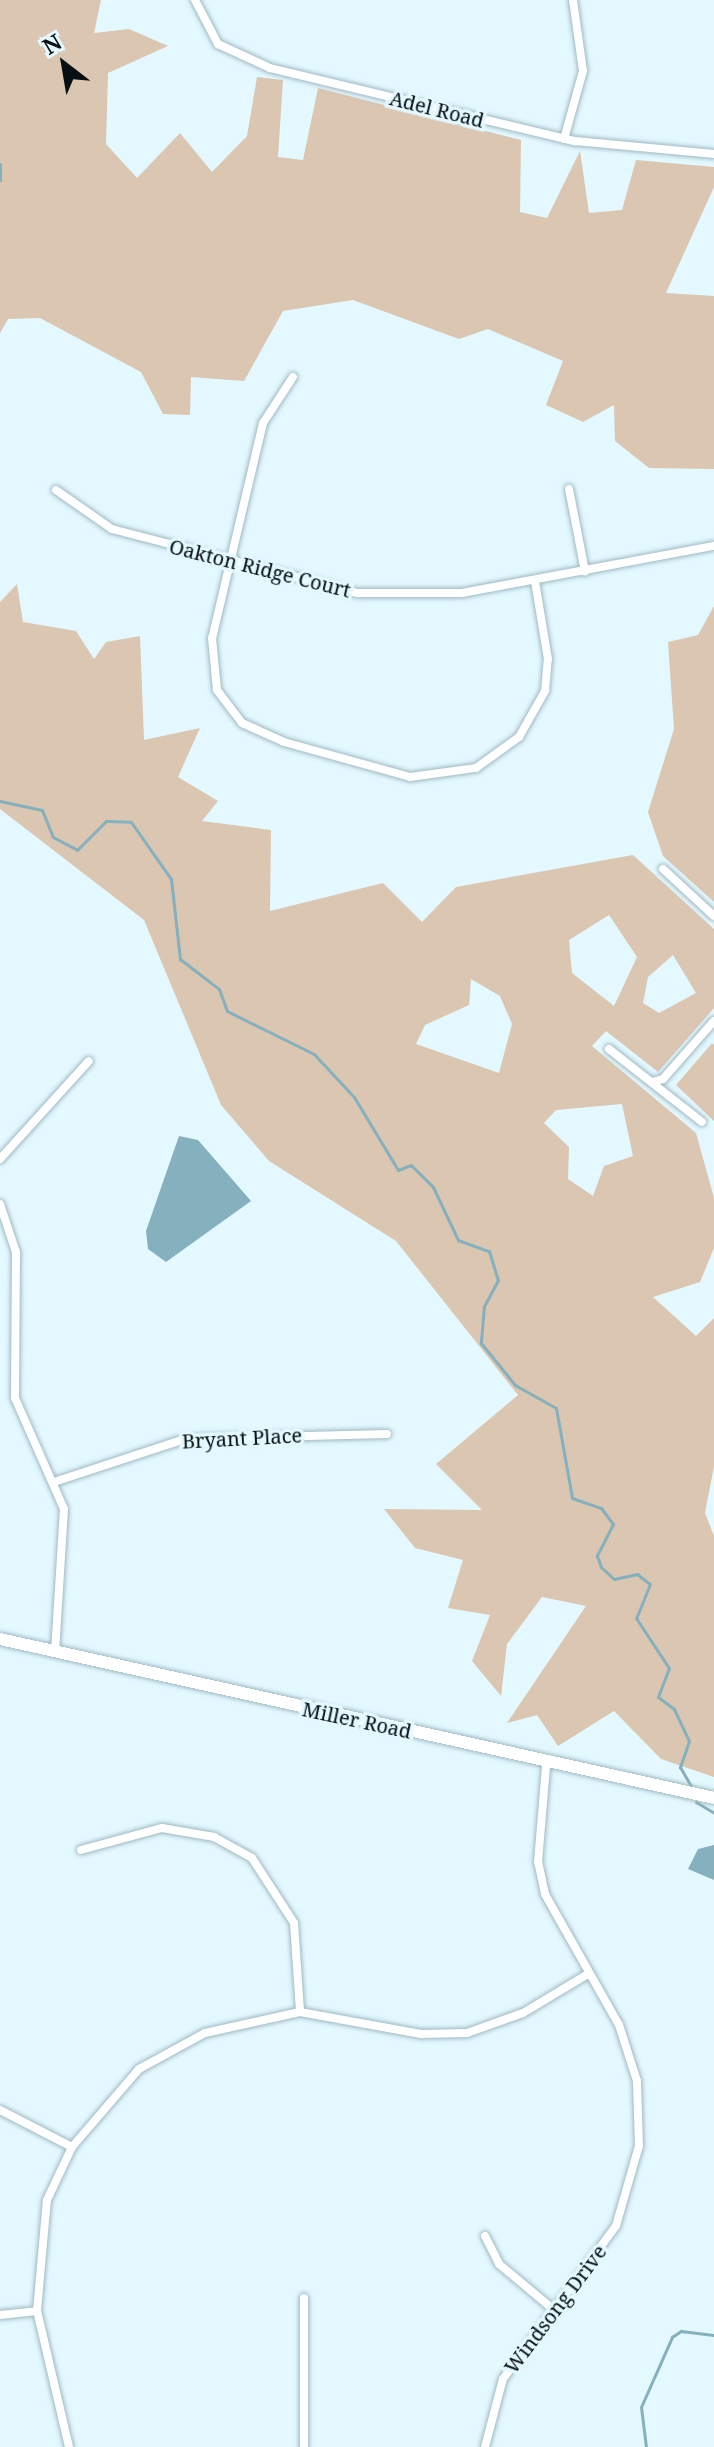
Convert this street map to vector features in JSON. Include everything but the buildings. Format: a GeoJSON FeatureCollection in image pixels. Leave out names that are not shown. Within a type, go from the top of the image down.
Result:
{"type":"FeatureCollection","features":[{"type":"Feature","properties":{"kind":"street","name":"Adel Road"},"geometry":{"type":"LineString","coordinates":[[195,0],[210,37],[250,62],[564,139],[714,154]]}},
{"type":"Feature","properties":{"kind":"street"},"geometry":{"type":"LineString","coordinates":[[564,139],[583,71],[573,0]]}},
{"type":"Feature","properties":{"kind":"street"},"geometry":{"type":"LineString","coordinates":[[293,377],[263,423],[210,651],[217,690],[232,713],[271,738],[425,779],[493,759],[538,708],[548,659],[535,581]]}},
{"type":"Feature","properties":{"kind":"street"},"geometry":{"type":"LineString","coordinates":[[569,489],[585,571]]}},
{"type":"Feature","properties":{"kind":"street","name":"Oakton Ridge Court"},"geometry":{"type":"LineString","coordinates":[[56,490],[103,525],[232,564],[385,595],[535,581],[714,546]]}},
{"type":"Feature","properties":{"kind":"street"},"geometry":{"type":"LineString","coordinates":[[663,869],[714,916]]}},
{"type":"Feature","properties":{"kind":"street"},"geometry":{"type":"LineString","coordinates":[[652,1082],[663,1079],[714,1021]]}},
{"type":"Feature","properties":{"kind":"street"},"geometry":{"type":"LineString","coordinates":[[609,1049],[702,1122]]}},
{"type":"Feature","properties":{"kind":"street"},"geometry":{"type":"LineString","coordinates":[[0,1159],[89,1061]]}},
{"type":"Feature","properties":{"kind":"street"},"geometry":{"type":"LineString","coordinates":[[0,1204],[16,1252],[15,1398],[57,1481],[64,1540],[55,1651]]}},
{"type":"Feature","properties":{"kind":"street","name":"Bryant Place"},"geometry":{"type":"LineString","coordinates":[[57,1481],[185,1439],[387,1434]]}},
{"type":"Feature","properties":{"kind":"street","name":"Miller Road"},"geometry":{"type":"LineString","coordinates":[[0,1639],[546,1766],[714,1798]]}},
{"type":"Feature","properties":{"kind":"street","name":"Windsong Drive"},"geometry":{"type":"LineString","coordinates":[[485,2447],[503,2379],[616,2226],[639,2146],[629,2054],[545,1894],[538,1862],[546,1766]]}},
{"type":"Feature","properties":{"kind":"street"},"geometry":{"type":"LineString","coordinates":[[81,1850],[162,1828],[214,1837],[252,1858],[294,1923],[300,2012]]}},
{"type":"Feature","properties":{"kind":"street"},"geometry":{"type":"LineString","coordinates":[[69,2447],[37,2311],[47,2200],[72,2147],[139,2069],[205,2033],[300,2012],[421,2034],[467,2033],[523,2013],[588,1974]]}},
{"type":"Feature","properties":{"kind":"street"},"geometry":{"type":"LineString","coordinates":[[0,2110],[72,2147]]}},
{"type":"Feature","properties":{"kind":"street"},"geometry":{"type":"LineString","coordinates":[[485,2236],[499,2264],[554,2310]]}},
{"type":"Feature","properties":{"kind":"street"},"geometry":{"type":"LineString","coordinates":[[304,2298],[304,2447]]}},
{"type":"Feature","properties":{"kind":"street"},"geometry":{"type":"LineString","coordinates":[[0,2315],[37,2311]]}},
{"type":"Feature","properties":{"kind":"shaded area"},"geometry":{"type":"Polygon","coordinates":[[[0,0],[101,0],[94,33],[129,29],[168,46],[108,73],[106,144],[137,178],[180,133],[212,172],[247,136],[257,77],[283,80],[278,157],[303,160],[318,88],[521,140],[520,212],[547,218],[580,151],[589,213],[622,210],[636,160],[714,167],[714,187],[666,293],[714,296],[714,469],[649,468],[615,441],[614,405],[583,422],[546,405],[563,361],[488,329],[459,339],[353,300],[283,311],[244,381],[191,377],[190,415],[163,414],[141,372],[40,318],[8,319],[0,333],[0,0]]]}},
{"type":"Feature","properties":{"kind":"shaded area"},"geometry":{"type":"Polygon","coordinates":[[[17,584],[23,622],[76,631],[94,659],[106,642],[140,636],[144,740],[200,728],[178,777],[218,801],[202,821],[271,830],[270,911],[383,883],[422,922],[456,887],[633,855],[714,929],[714,1008],[658,1072],[606,1031],[592,1046],[696,1133],[714,1198],[714,1248],[700,1282],[653,1297],[696,1336],[714,1318],[714,1466],[705,1513],[714,1536],[714,1777],[661,1759],[614,1711],[558,1746],[537,1715],[507,1723],[586,1606],[542,1597],[507,1644],[501,1696],[472,1661],[490,1615],[448,1608],[463,1560],[415,1548],[384,1509],[482,1510],[436,1464],[518,1395],[396,1241],[269,1161],[221,1105],[144,920],[0,809],[0,602],[17,584]],[[609,915],[569,940],[572,973],[614,1006],[637,957],[609,915]],[[673,955],[648,977],[643,1003],[659,1013],[696,993],[673,955]],[[471,979],[469,1005],[425,1025],[416,1044],[499,1073],[512,1024],[500,996],[471,979]],[[622,1104],[556,1110],[544,1123],[569,1147],[568,1179],[593,1196],[604,1166],[633,1156],[622,1104]]]}},
{"type":"Feature","properties":{"kind":"shaded area"},"geometry":{"type":"Polygon","coordinates":[[[714,606],[714,902],[663,856],[648,812],[674,729],[668,642],[698,635],[714,606]]]}},
{"type":"Feature","properties":{"kind":"shaded area"},"geometry":{"type":"Polygon","coordinates":[[[712,1043],[714,1045],[714,1121],[676,1085],[712,1043]]]}},
{"type":"Feature","properties":{"kind":"water"},"geometry":{"type":"Polygon","coordinates":[[[179,1136],[198,1140],[251,1201],[166,1262],[148,1249],[146,1231],[179,1136]]]}},
{"type":"Feature","properties":{"kind":"water"},"geometry":{"type":"Polygon","coordinates":[[[714,1845],[714,1880],[688,1869],[698,1849],[714,1845]]]}},
{"type":"Feature","properties":{"kind":"waterway"},"geometry":{"type":"LineString","coordinates":[[0,164],[0,180]]}},
{"type":"Feature","properties":{"kind":"waterway"},"geometry":{"type":"LineString","coordinates":[[0,801],[42,810],[53,837],[77,850],[106,821],[131,822],[171,879],[180,959],[219,989],[227,1011],[314,1054],[354,1097],[398,1170],[411,1165],[433,1187],[458,1240],[489,1251],[498,1280],[484,1306],[481,1343],[515,1385],[556,1408],[572,1498],[601,1508],[613,1524],[597,1556],[601,1567],[614,1579],[637,1574],[650,1584],[636,1618],[669,1668],[658,1697],[674,1709],[689,1741],[680,1767],[691,1786]]}},
{"type":"Feature","properties":{"kind":"waterway"},"geometry":{"type":"LineString","coordinates":[[696,1802],[714,1813]]}},
{"type":"Feature","properties":{"kind":"waterway"},"geometry":{"type":"LineString","coordinates":[[646,2447],[641,2407],[672,2337],[681,2331],[714,2335]]}}]}
